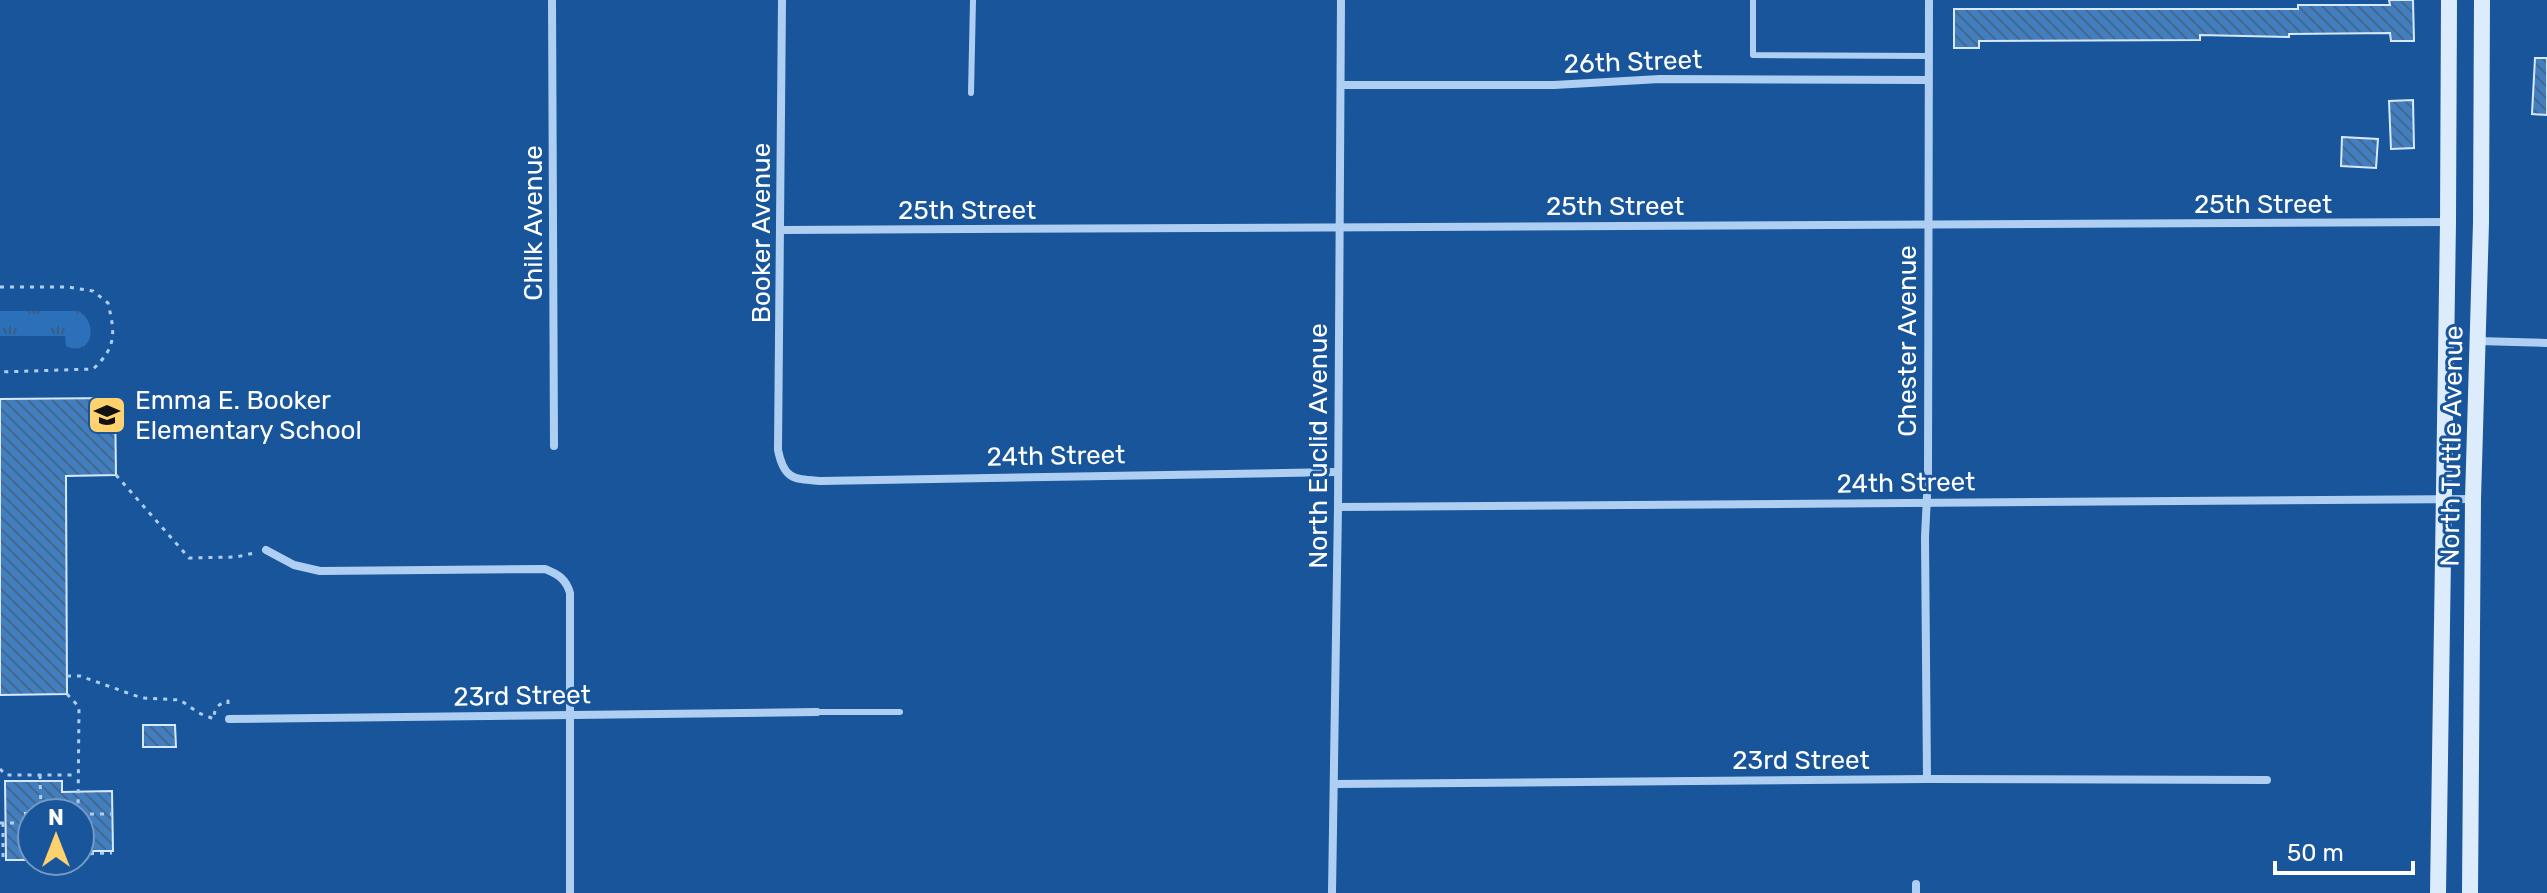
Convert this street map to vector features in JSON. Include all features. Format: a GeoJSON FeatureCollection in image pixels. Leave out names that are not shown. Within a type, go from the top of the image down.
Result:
{"type":"FeatureCollection","features":[{"type":"Feature","properties":{"kind":"main road","name":"North Tuttle Avenue"},"geometry":{"type":"LineString","coordinates":[[2438,893],[2449,0]]}},
{"type":"Feature","properties":{"kind":"main road","name":"North Tuttle Avenue"},"geometry":{"type":"LineString","coordinates":[[2470,893],[2482,0]]}},
{"type":"Feature","properties":{"kind":"street","name":"Chilk Avenue"},"geometry":{"type":"LineString","coordinates":[[552,0],[554,446]]}},
{"type":"Feature","properties":{"kind":"street","name":"Booker Avenue"},"geometry":{"type":"LineString","coordinates":[[781,466],[778,450],[782,0]]}},
{"type":"Feature","properties":{"kind":"street","name":"North Euclid Avenue"},"geometry":{"type":"LineString","coordinates":[[1332,893],[1341,0]]}},
{"type":"Feature","properties":{"kind":"street","name":"Chester Avenue"},"geometry":{"type":"LineString","coordinates":[[1927,779],[1929,0]]}},
{"type":"Feature","properties":{"kind":"street","name":"26th Street"},"geometry":{"type":"LineString","coordinates":[[1341,85],[1554,85],[1660,79],[1927,80]]}},
{"type":"Feature","properties":{"kind":"street","name":"25th Street"},"geometry":{"type":"LineString","coordinates":[[781,230],[2448,222]]}},
{"type":"Feature","properties":{"kind":"street"},"geometry":{"type":"LineString","coordinates":[[2477,341],[2547,343]]}},
{"type":"Feature","properties":{"kind":"street","name":"24th Street"},"geometry":{"type":"LineString","coordinates":[[781,466],[796,479],[821,481],[1337,472]]}},
{"type":"Feature","properties":{"kind":"street","name":"24th Street"},"geometry":{"type":"LineString","coordinates":[[1338,507],[2473,499]]}},
{"type":"Feature","properties":{"kind":"street"},"geometry":{"type":"LineString","coordinates":[[266,550],[294,565],[320,571],[545,569],[557,573],[565,581],[570,593],[570,893]]}},
{"type":"Feature","properties":{"kind":"street","name":"23rd Street"},"geometry":{"type":"LineString","coordinates":[[229,719],[817,712]]}},
{"type":"Feature","properties":{"kind":"street","name":"23rd Street"},"geometry":{"type":"LineString","coordinates":[[1335,784],[1927,779],[2267,780]]}},
{"type":"Feature","properties":{"kind":"lane"},"geometry":{"type":"LineString","coordinates":[[971,93],[973,0]]}},
{"type":"Feature","properties":{"kind":"lane"},"geometry":{"type":"LineString","coordinates":[[1753,0],[1753,55],[1928,56]]}},
{"type":"Feature","properties":{"kind":"lane"},"geometry":{"type":"LineString","coordinates":[[817,712],[900,712]]}},
{"type":"Feature","properties":{"kind":"path"},"geometry":{"type":"LineString","coordinates":[[0,287],[68,287],[93,291],[108,303],[113,334],[112,347],[93,369],[0,372]]}},
{"type":"Feature","properties":{"kind":"path"},"geometry":{"type":"LineString","coordinates":[[116,475],[189,558],[236,557],[266,550]]}},
{"type":"Feature","properties":{"kind":"path"},"geometry":{"type":"LineString","coordinates":[[67,676],[80,676],[142,698],[180,700],[214,719],[214,712],[220,704],[228,701],[229,719]]}},
{"type":"Feature","properties":{"kind":"path"},"geometry":{"type":"LineString","coordinates":[[67,694],[79,707],[79,797]]}},
{"type":"Feature","properties":{"kind":"path"},"geometry":{"type":"LineString","coordinates":[[0,769],[6,775],[78,775]]}},
{"type":"Feature","properties":{"kind":"path"},"geometry":{"type":"LineString","coordinates":[[40,775],[41,797]]}},
{"type":"Feature","properties":{"kind":"path"},"geometry":{"type":"LineString","coordinates":[[96,814],[111,814]]}},
{"type":"Feature","properties":{"kind":"path"},"geometry":{"type":"LineString","coordinates":[[2,823],[3,859]]}},
{"type":"Feature","properties":{"kind":"path"},"geometry":{"type":"LineString","coordinates":[[96,854],[112,853]]}},
{"type":"Feature","properties":{"kind":"green space"},"geometry":{"type":"Polygon","coordinates":[[[0,311],[79,311],[89,324],[90,338],[82,348],[75,349],[66,346],[65,336],[0,336],[0,311]]]}},
{"type":"Feature","properties":{"kind":"building"},"geometry":{"type":"Polygon","coordinates":[[[2389,0],[2413,0],[2414,41],[2391,41],[2390,33],[2289,34],[2289,37],[2200,35],[2200,40],[1979,41],[1979,48],[1954,48],[1954,9],[2298,9],[2298,5],[2390,5],[2389,0]]]}},
{"type":"Feature","properties":{"kind":"building"},"geometry":{"type":"Polygon","coordinates":[[[2535,58],[2547,58],[2547,115],[2532,114],[2535,58]]]}},
{"type":"Feature","properties":{"kind":"building"},"geometry":{"type":"Polygon","coordinates":[[[2413,100],[2414,148],[2391,149],[2389,101],[2413,100]]]}},
{"type":"Feature","properties":{"kind":"building"},"geometry":{"type":"Polygon","coordinates":[[[2342,137],[2378,139],[2376,168],[2341,166],[2342,137]]]}},
{"type":"Feature","properties":{"kind":"building"},"geometry":{"type":"Polygon","coordinates":[[[115,398],[116,475],[66,476],[67,694],[0,695],[0,399],[115,398]]]}},
{"type":"Feature","properties":{"kind":"building"},"geometry":{"type":"Polygon","coordinates":[[[143,725],[175,725],[176,747],[143,747],[143,725]]]}},
{"type":"Feature","properties":{"kind":"building"},"geometry":{"type":"Polygon","coordinates":[[[5,781],[62,781],[62,792],[112,791],[113,851],[96,851],[96,797],[16,797],[16,860],[6,860],[5,781]]]}},
{"type":"Feature","properties":{"kind":"place","name":"Emma E. Booker Elementary School"},"geometry":{"type":"Point","coordinates":[107,415]}}]}
